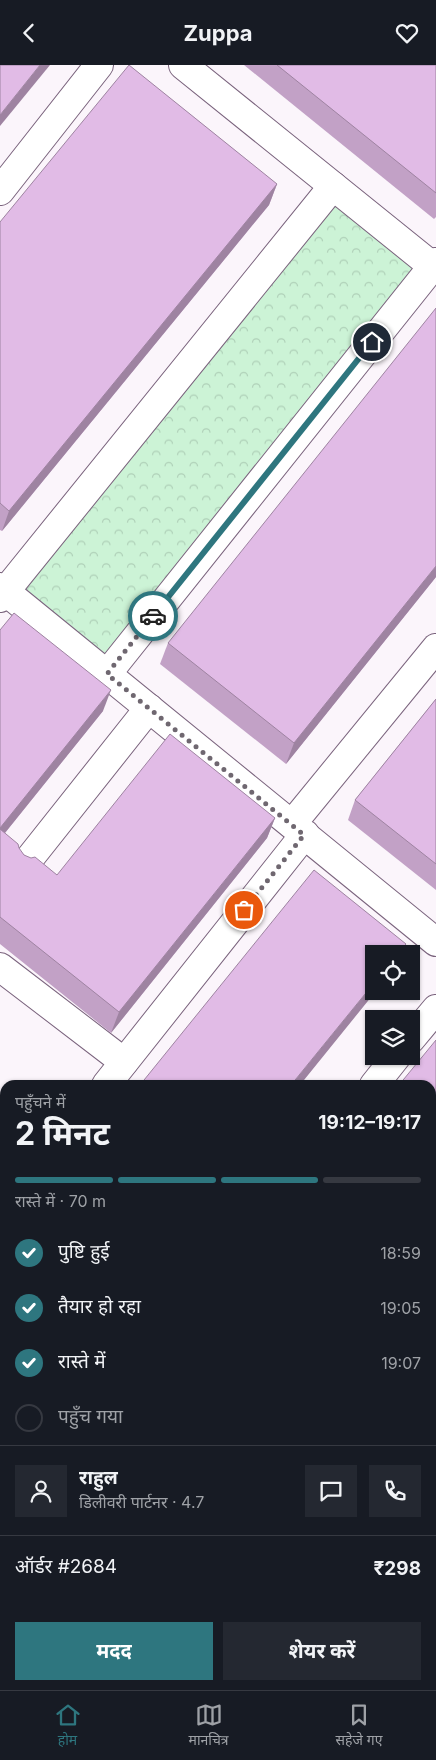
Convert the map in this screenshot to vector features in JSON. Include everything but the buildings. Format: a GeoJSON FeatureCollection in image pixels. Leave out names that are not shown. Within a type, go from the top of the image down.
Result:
{"type":"FeatureCollection","features":[{"type":"Feature","properties":{"kind":"street"},"geometry":{"type":"LineString","coordinates":[[0,191],[99,65]]}},
{"type":"Feature","properties":{"kind":"street"},"geometry":{"type":"LineString","coordinates":[[107,674],[435,266],[333,186],[186,66]]}},
{"type":"Feature","properties":{"kind":"street"},"geometry":{"type":"LineString","coordinates":[[333,186],[2,592],[107,674],[436,942]]}},
{"type":"Feature","properties":{"kind":"street"},"geometry":{"type":"LineString","coordinates":[[110,1080],[436,648]]}},
{"type":"Feature","properties":{"kind":"street"},"geometry":{"type":"LineString","coordinates":[[26,863],[149,708]]}},
{"type":"Feature","properties":{"kind":"street"},"geometry":{"type":"LineString","coordinates":[[0,967],[124,1062]]}},
{"type":"Feature","properties":{"kind":"street"},"geometry":{"type":"LineString","coordinates":[[420,1028],[436,1009]]}},
{"type":"Feature","properties":{"kind":"street"},"geometry":{"type":"LineString","coordinates":[[378,1080],[390,1065]]}},
{"type":"Feature","properties":{"kind":"green space"},"geometry":{"type":"Polygon","coordinates":[[[333,186],[432,267],[107,674],[5,591],[333,186]]]}},
{"type":"Feature","properties":{"kind":"way so far"},"geometry":{"type":"LineString","coordinates":[[153,616],[107,674],[304,835],[244,910]]}},
{"type":"Feature","properties":{"kind":"route"},"geometry":{"type":"LineString","coordinates":[[153,616],[372,342]]}}]}
